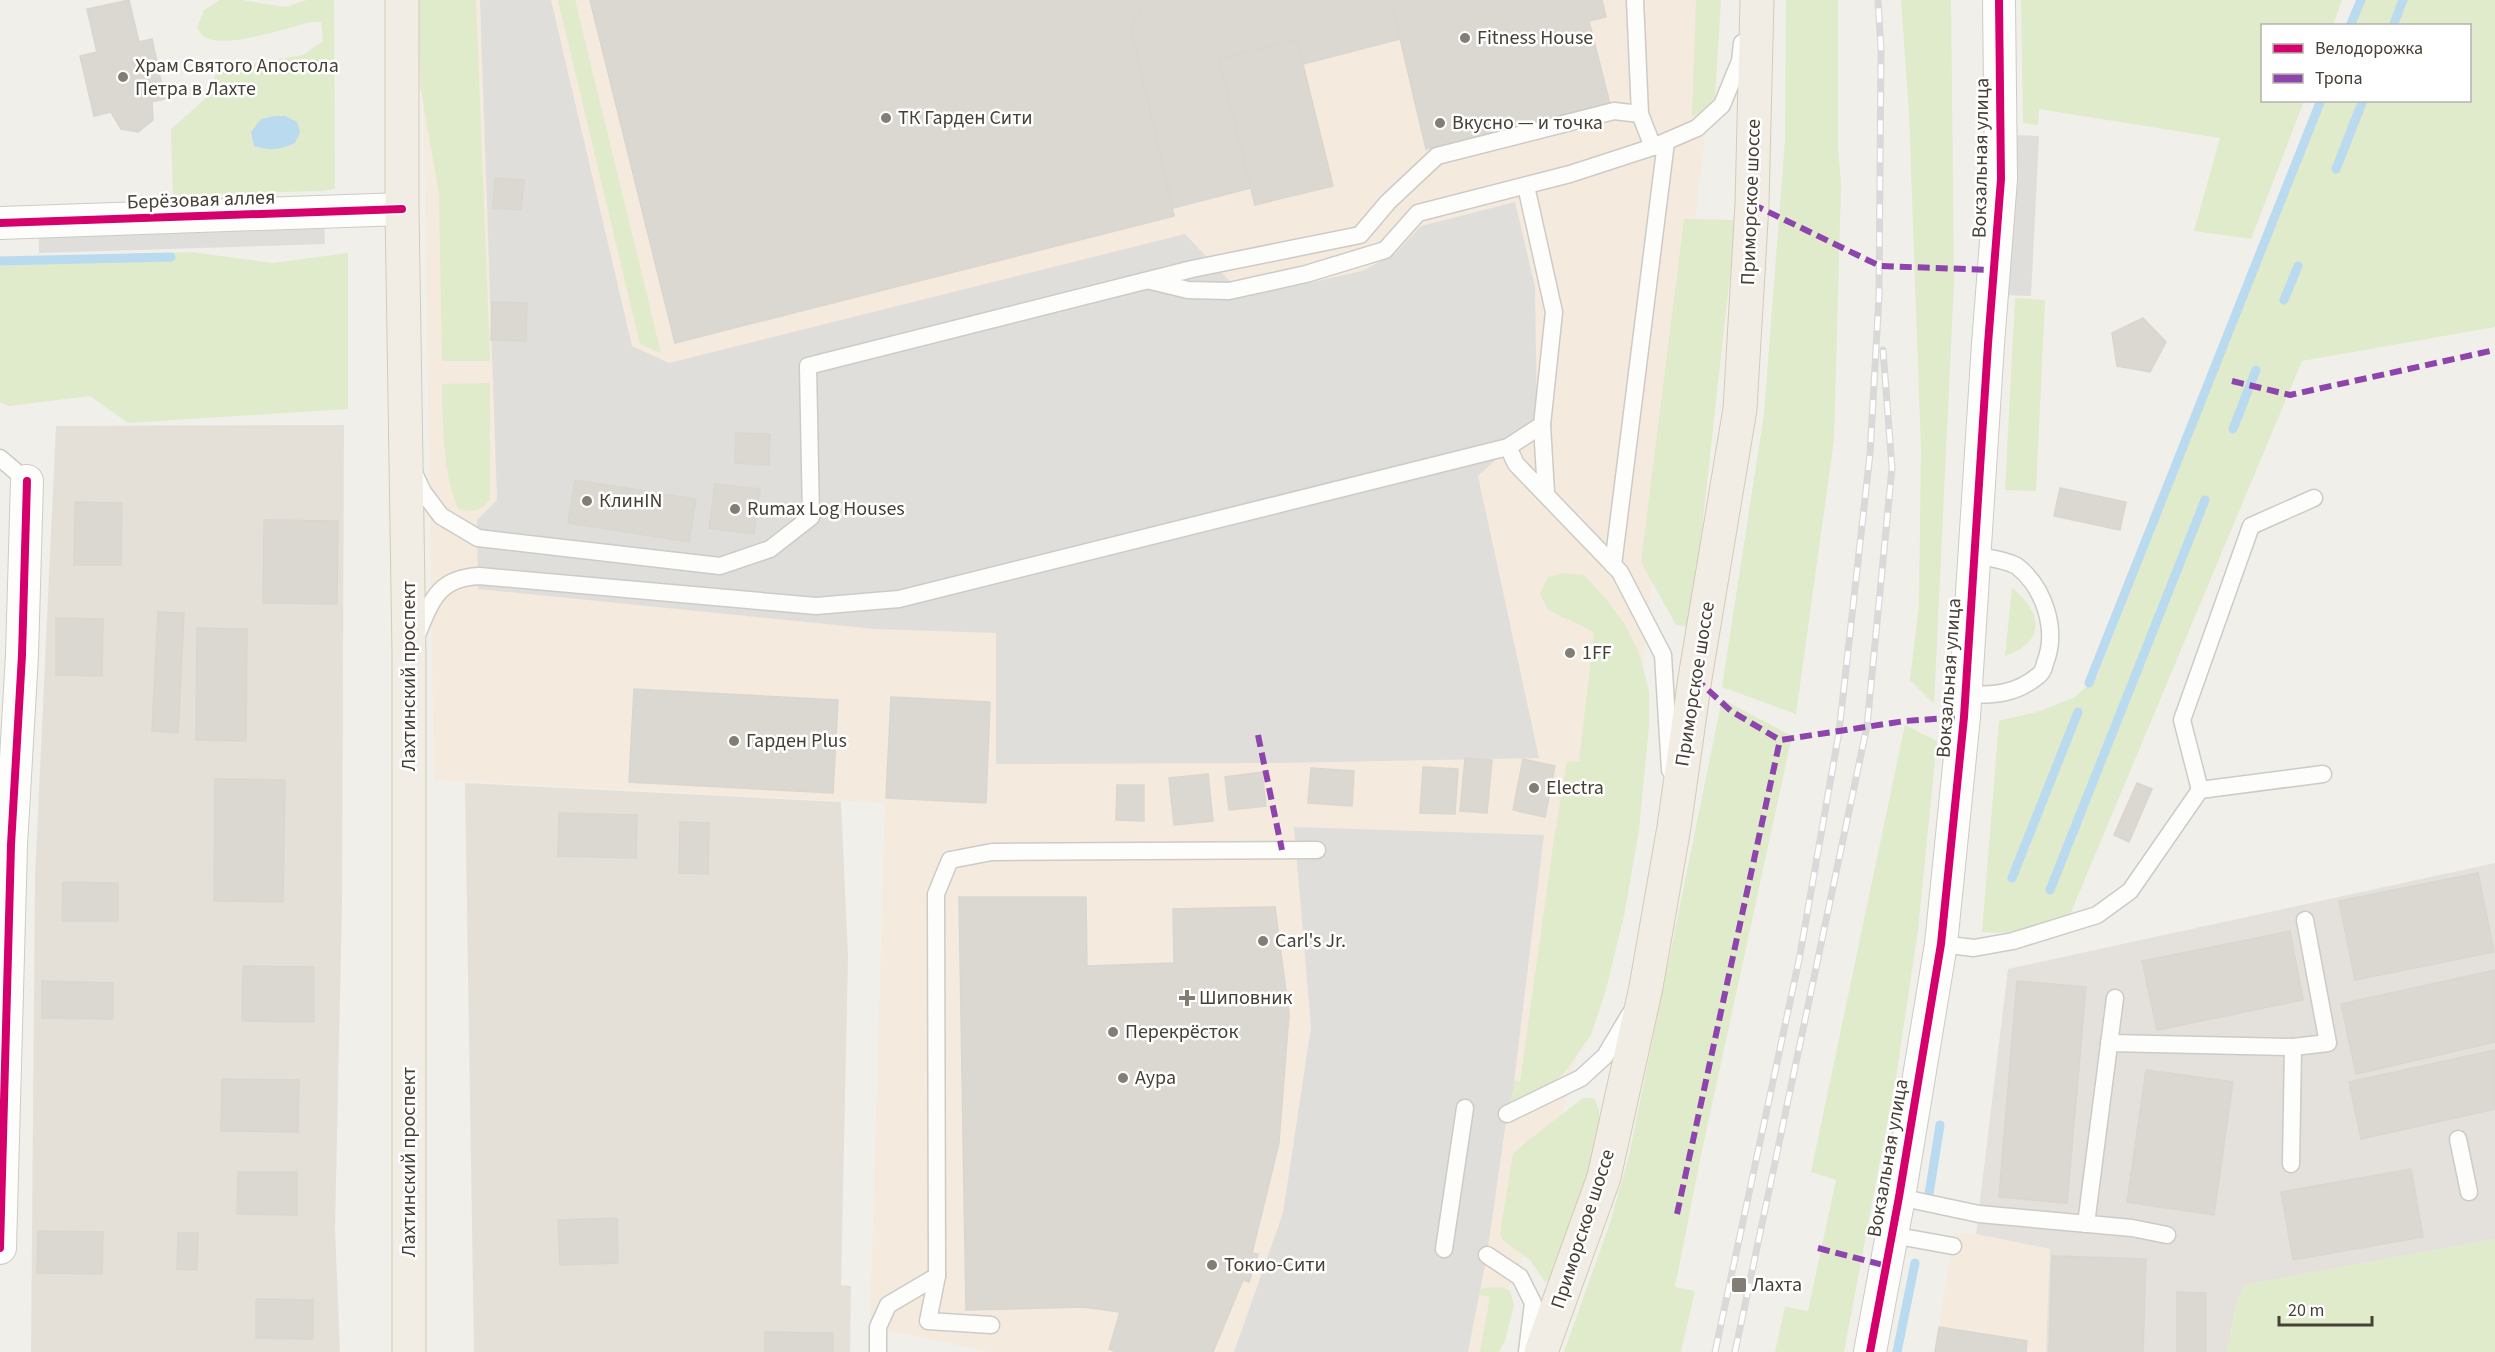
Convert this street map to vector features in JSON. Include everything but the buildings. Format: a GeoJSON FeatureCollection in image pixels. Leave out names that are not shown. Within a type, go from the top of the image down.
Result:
{"type":"FeatureCollection","features":[{"type":"Feature","properties":{"kind":"main road","name":"Лахтинский проспект"},"geometry":{"type":"LineString","coordinates":[[402,0],[402,209],[409,653],[409,1352]]}},
{"type":"Feature","properties":{"kind":"main road","name":"Приморское шоссе"},"geometry":{"type":"LineString","coordinates":[[1541,1352],[1604,1177],[1646,987],[1674,827],[1695,678],[1740,410],[1752,204],[1757,0]]}},
{"type":"Feature","properties":{"kind":"street","name":"Вокзальная улица"},"geometry":{"type":"LineString","coordinates":[[1870,1352],[1899,1197],[1941,944],[1965,694],[2001,179],[1999,0]]}},
{"type":"Feature","properties":{"kind":"street","name":"Берёзовая аллея"},"geometry":{"type":"LineString","coordinates":[[0,223],[402,209]]}},
{"type":"Feature","properties":{"kind":"street"},"geometry":{"type":"LineString","coordinates":[[0,1248],[11,845],[22,654],[27,481]]}},
{"type":"Feature","properties":{"kind":"lane"},"geometry":{"type":"LineString","coordinates":[[1613,565],[1660,144],[1640,114],[1635,0]]}},
{"type":"Feature","properties":{"kind":"lane"},"geometry":{"type":"LineString","coordinates":[[1147,280],[1188,290],[1229,291],[1306,274],[1385,250],[1418,213],[1526,186],[1660,144],[1697,128],[1722,105],[1740,61],[1747,0]]}},
{"type":"Feature","properties":{"kind":"lane"},"geometry":{"type":"LineString","coordinates":[[407,458],[423,492],[441,516],[478,538],[720,566],[770,549],[811,517],[808,366],[1192,268],[1360,235],[1388,202],[1437,156],[1614,111],[1640,114]]}},
{"type":"Feature","properties":{"kind":"lane"},"geometry":{"type":"LineString","coordinates":[[1526,186],[1554,312],[1542,425],[1546,493]]}},
{"type":"Feature","properties":{"kind":"lane"},"geometry":{"type":"LineString","coordinates":[[409,653],[430,604],[442,588],[461,577],[479,576],[816,606],[899,599],[1508,447],[1542,425]]}},
{"type":"Feature","properties":{"kind":"lane"},"geometry":{"type":"LineString","coordinates":[[1508,447],[1516,464],[1620,572],[1663,655],[1674,827]]}},
{"type":"Feature","properties":{"kind":"lane"},"geometry":{"type":"LineString","coordinates":[[0,458],[27,481]]}},
{"type":"Feature","properties":{"kind":"lane"},"geometry":{"type":"LineString","coordinates":[[2200,790],[2182,720],[2251,526],[2314,498]]}},
{"type":"Feature","properties":{"kind":"lane"},"geometry":{"type":"LineString","coordinates":[[1965,694],[1995,696],[2019,687],[2042,674],[2048,656],[2051,627],[2039,591],[2017,565],[1974,555]]}},
{"type":"Feature","properties":{"kind":"lane"},"geometry":{"type":"LineString","coordinates":[[1941,944],[1974,948],[2013,941],[2097,915],[2130,891],[2200,790],[2323,774]]}},
{"type":"Feature","properties":{"kind":"lane"},"geometry":{"type":"LineString","coordinates":[[991,1325],[928,1321],[937,1276],[936,894],[950,860],[992,852],[1317,850]]}},
{"type":"Feature","properties":{"kind":"lane"},"geometry":{"type":"LineString","coordinates":[[2109,1043],[2293,1047],[2328,1043],[2305,920]]}},
{"type":"Feature","properties":{"kind":"lane"},"geometry":{"type":"LineString","coordinates":[[1507,1114],[1581,1078],[1605,1056],[1646,987]]}},
{"type":"Feature","properties":{"kind":"lane"},"geometry":{"type":"LineString","coordinates":[[2086,1224],[2115,998]]}},
{"type":"Feature","properties":{"kind":"lane"},"geometry":{"type":"LineString","coordinates":[[2291,1164],[2293,1047]]}},
{"type":"Feature","properties":{"kind":"lane"},"geometry":{"type":"LineString","coordinates":[[1444,1249],[1465,1108]]}},
{"type":"Feature","properties":{"kind":"lane"},"geometry":{"type":"LineString","coordinates":[[2458,1139],[2469,1192]]}},
{"type":"Feature","properties":{"kind":"lane"},"geometry":{"type":"LineString","coordinates":[[1899,1197],[1978,1214],[2132,1228],[2167,1235]]}},
{"type":"Feature","properties":{"kind":"lane"},"geometry":{"type":"LineString","coordinates":[[1892,1235],[1953,1246]]}},
{"type":"Feature","properties":{"kind":"lane"},"geometry":{"type":"LineString","coordinates":[[1486,1255],[1520,1277],[1533,1303],[1527,1352]]}},
{"type":"Feature","properties":{"kind":"lane"},"geometry":{"type":"LineString","coordinates":[[878,1352],[878,1327],[888,1305],[937,1276]]}},
{"type":"Feature","properties":{"kind":"shaded area"},"geometry":{"type":"Polygon","coordinates":[[[422,0],[1705,0],[1712,77],[1613,913],[1530,1240],[1480,1352],[991,1352],[870,1327],[885,803],[434,780],[422,0]]]}},
{"type":"Feature","properties":{"kind":"shaded area"},"geometry":{"type":"Polygon","coordinates":[[[480,0],[551,0],[632,346],[669,363],[1185,234],[1245,297],[1362,271],[1396,253],[1421,226],[1515,202],[1535,287],[1537,422],[1478,476],[1539,758],[1281,763],[996,764],[996,633],[875,629],[478,589],[477,520],[497,500],[480,0]]]}},
{"type":"Feature","properties":{"kind":"shaded area"},"geometry":{"type":"Polygon","coordinates":[[[2011,135],[2039,136],[2031,296],[2003,295],[2011,135]]]}},
{"type":"Feature","properties":{"kind":"shaded area"},"geometry":{"type":"Polygon","coordinates":[[[324,219],[325,244],[39,253],[38,228],[324,219]]]}},
{"type":"Feature","properties":{"kind":"shaded area"},"geometry":{"type":"Polygon","coordinates":[[[344,425],[342,906],[335,1228],[340,1352],[31,1352],[35,877],[56,426],[344,425]]]}},
{"type":"Feature","properties":{"kind":"shaded area"},"geometry":{"type":"Polygon","coordinates":[[[465,783],[841,802],[848,956],[841,1285],[851,1286],[850,1352],[474,1352],[465,783]]]}},
{"type":"Feature","properties":{"kind":"shaded area"},"geometry":{"type":"Polygon","coordinates":[[[1294,827],[1544,835],[1513,1090],[1507,1114],[1487,1255],[1468,1352],[1234,1352],[1283,1213],[1311,1027],[1294,827]]]}},
{"type":"Feature","properties":{"kind":"shaded area"},"geometry":{"type":"Polygon","coordinates":[[[2495,863],[2495,1239],[2244,1285],[2235,1309],[2227,1352],[2046,1352],[2050,1249],[1976,1234],[2008,969],[2495,863]]]}},
{"type":"Feature","properties":{"kind":"shaded area"},"geometry":{"type":"Polygon","coordinates":[[[1954,1233],[1976,1234],[2050,1249],[2046,1352],[1935,1352],[1954,1233]]]}},
{"type":"Feature","properties":{"kind":"green space"},"geometry":{"type":"Polygon","coordinates":[[[220,0],[242,0],[285,7],[307,0],[334,0],[335,189],[173,195],[171,129],[205,99],[218,69],[303,55],[323,41],[321,22],[311,22],[243,39],[228,41],[206,38],[197,28],[204,10],[220,0]]]}},
{"type":"Feature","properties":{"kind":"green space"},"geometry":{"type":"Polygon","coordinates":[[[418,0],[476,0],[490,361],[442,361],[439,193],[420,85],[418,0]]]}},
{"type":"Feature","properties":{"kind":"green space"},"geometry":{"type":"Polygon","coordinates":[[[558,0],[575,0],[661,353],[640,344],[558,0]]]}},
{"type":"Feature","properties":{"kind":"green space"},"geometry":{"type":"Polygon","coordinates":[[[1696,0],[1721,0],[1715,98],[1700,114],[1692,116],[1696,0]]]}},
{"type":"Feature","properties":{"kind":"green space"},"geometry":{"type":"Polygon","coordinates":[[[1786,0],[1838,0],[1838,149],[1841,185],[1834,440],[1796,714],[1722,687],[1764,414],[1785,140],[1786,0]]]}},
{"type":"Feature","properties":{"kind":"green space"},"geometry":{"type":"Polygon","coordinates":[[[1901,0],[1951,0],[1954,283],[1934,704],[1910,680],[1919,605],[1921,449],[1909,113],[1901,0]]]}},
{"type":"Feature","properties":{"kind":"green space"},"geometry":{"type":"Polygon","coordinates":[[[2021,0],[2342,0],[2333,24],[2261,24],[2261,102],[2304,102],[2251,239],[2194,231],[2220,138],[2039,109],[2038,125],[2023,123],[2021,0]]]}},
{"type":"Feature","properties":{"kind":"green space"},"geometry":{"type":"Polygon","coordinates":[[[2357,0],[2495,0],[2495,327],[2302,361],[2069,917],[2016,931],[1982,932],[1999,721],[2040,711],[2075,697],[2097,677],[2319,102],[2471,102],[2471,24],[2347,24],[2357,0]]]}},
{"type":"Feature","properties":{"kind":"green space"},"geometry":{"type":"Polygon","coordinates":[[[1684,219],[1736,220],[1692,619],[1686,626],[1676,625],[1641,562],[1684,219]]]}},
{"type":"Feature","properties":{"kind":"green space"},"geometry":{"type":"Polygon","coordinates":[[[191,252],[273,263],[348,253],[348,409],[128,423],[90,396],[9,406],[0,402],[0,258],[191,252]]]}},
{"type":"Feature","properties":{"kind":"green space"},"geometry":{"type":"Polygon","coordinates":[[[2015,298],[2045,300],[2036,491],[2005,490],[2015,298]]]}},
{"type":"Feature","properties":{"kind":"green space"},"geometry":{"type":"Polygon","coordinates":[[[490,383],[490,499],[476,510],[458,509],[446,463],[442,384],[490,383]]]}},
{"type":"Feature","properties":{"kind":"green space"},"geometry":{"type":"Polygon","coordinates":[[[1565,573],[1584,575],[1624,623],[1639,653],[1649,691],[1649,726],[1639,830],[1624,916],[1605,993],[1591,1035],[1564,1073],[1540,1093],[1512,1103],[1504,1098],[1498,1078],[1520,1082],[1567,761],[1579,762],[1594,632],[1548,610],[1540,594],[1548,577],[1565,573]]]}},
{"type":"Feature","properties":{"kind":"green space"},"geometry":{"type":"Polygon","coordinates":[[[2012,588],[2029,607],[2034,616],[2035,626],[2034,635],[2028,643],[2005,656],[2012,588]]]}},
{"type":"Feature","properties":{"kind":"green space"},"geometry":{"type":"Polygon","coordinates":[[[1722,699],[1792,736],[1701,1155],[1675,1287],[1695,1291],[1681,1352],[1564,1352],[1610,1223],[1629,1156],[1722,699]]]}},
{"type":"Feature","properties":{"kind":"green space"},"geometry":{"type":"Polygon","coordinates":[[[1905,725],[1937,741],[1918,930],[1897,1071],[1844,1352],[1775,1352],[1785,1307],[1808,1311],[1836,1180],[1811,1172],[1905,725]]]}},
{"type":"Feature","properties":{"kind":"green space"},"geometry":{"type":"Polygon","coordinates":[[[1583,1098],[1594,1098],[1599,1110],[1599,1136],[1570,1230],[1550,1278],[1545,1282],[1530,1260],[1503,1240],[1500,1234],[1513,1154],[1583,1098]]]}},
{"type":"Feature","properties":{"kind":"green space"},"geometry":{"type":"Polygon","coordinates":[[[2495,1239],[2495,1352],[2227,1352],[2235,1309],[2244,1285],[2495,1239]]]}},
{"type":"Feature","properties":{"kind":"green space"},"geometry":{"type":"Polygon","coordinates":[[[1501,1287],[1510,1291],[1514,1305],[1505,1341],[1499,1352],[1480,1352],[1490,1297],[1470,1293],[1484,1288],[1501,1287]]]}},
{"type":"Feature","properties":{"kind":"water"},"geometry":{"type":"Polygon","coordinates":[[[285,116],[297,122],[300,132],[295,143],[274,149],[254,146],[251,132],[261,119],[285,116]]]}},
{"type":"Feature","properties":{"kind":"waterway"},"geometry":{"type":"LineString","coordinates":[[2351,24],[2361,0]]}},
{"type":"Feature","properties":{"kind":"waterway"},"geometry":{"type":"LineString","coordinates":[[2394,24],[2403,0]]}},
{"type":"Feature","properties":{"kind":"waterway"},"geometry":{"type":"LineString","coordinates":[[2089,683],[2320,102]]}},
{"type":"Feature","properties":{"kind":"waterway"},"geometry":{"type":"LineString","coordinates":[[2336,169],[2362,102]]}},
{"type":"Feature","properties":{"kind":"waterway"},"geometry":{"type":"LineString","coordinates":[[0,261],[171,257]]}},
{"type":"Feature","properties":{"kind":"waterway"},"geometry":{"type":"LineString","coordinates":[[2284,300],[2298,266]]}},
{"type":"Feature","properties":{"kind":"waterway"},"geometry":{"type":"LineString","coordinates":[[2233,429],[2256,370]]}},
{"type":"Feature","properties":{"kind":"waterway"},"geometry":{"type":"LineString","coordinates":[[2050,890],[2205,500]]}},
{"type":"Feature","properties":{"kind":"waterway"},"geometry":{"type":"LineString","coordinates":[[2012,878],[2078,712]]}},
{"type":"Feature","properties":{"kind":"waterway"},"geometry":{"type":"LineString","coordinates":[[1929,1194],[1940,1125]]}},
{"type":"Feature","properties":{"kind":"waterway"},"geometry":{"type":"LineString","coordinates":[[1897,1352],[1915,1263]]}},
{"type":"Feature","properties":{"kind":"railway"},"geometry":{"type":"LineString","coordinates":[[1715,1352],[1799,960],[1839,732],[1870,454],[1879,296],[1881,49],[1878,0]]}},
{"type":"Feature","properties":{"kind":"railway"},"geometry":{"type":"LineString","coordinates":[[1735,1352],[1867,726],[1892,468],[1883,350]]}},
{"type":"Feature","properties":{"kind":"marked path"},"geometry":{"type":"LineString","coordinates":[[1752,204],[1880,266],[1993,270]]}},
{"type":"Feature","properties":{"kind":"marked path"},"geometry":{"type":"LineString","coordinates":[[2232,381],[2290,395],[2495,350]]}},
{"type":"Feature","properties":{"kind":"marked path"},"geometry":{"type":"LineString","coordinates":[[1695,678],[1731,711],[1780,740],[1905,721],[1964,717]]}},
{"type":"Feature","properties":{"kind":"marked path"},"geometry":{"type":"LineString","coordinates":[[1258,735],[1282,850]]}},
{"type":"Feature","properties":{"kind":"marked path"},"geometry":{"type":"LineString","coordinates":[[1677,1214],[1780,740]]}},
{"type":"Feature","properties":{"kind":"marked path"},"geometry":{"type":"LineString","coordinates":[[1818,1248],[1887,1266]]}},
{"type":"Feature","properties":{"kind":"cycle path"},"geometry":{"type":"LineString","coordinates":[[1870,1352],[1899,1197],[1941,944],[1964,717],[2001,179],[1999,0]]}},
{"type":"Feature","properties":{"kind":"cycle path"},"geometry":{"type":"LineString","coordinates":[[0,223],[402,209]]}},
{"type":"Feature","properties":{"kind":"cycle path"},"geometry":{"type":"LineString","coordinates":[[0,1248],[11,845],[22,655],[27,481]]}},
{"type":"Feature","properties":{"kind":"place","name":"Fitness House"},"geometry":{"type":"Point","coordinates":[1465,38]}},
{"type":"Feature","properties":{"kind":"place","name":"Храм Святого Апостола Петра в Лахте"},"geometry":{"type":"Point","coordinates":[123,77]}},
{"type":"Feature","properties":{"kind":"place","name":"ТК Гарден Сити"},"geometry":{"type":"Point","coordinates":[886,118]}},
{"type":"Feature","properties":{"kind":"place","name":"Вкусно — и точка"},"geometry":{"type":"Point","coordinates":[1440,123]}},
{"type":"Feature","properties":{"kind":"place","name":"КлинIN"},"geometry":{"type":"Point","coordinates":[587,501]}},
{"type":"Feature","properties":{"kind":"place","name":"Rumax Log Houses"},"geometry":{"type":"Point","coordinates":[735,509]}},
{"type":"Feature","properties":{"kind":"place","name":"1FF"},"geometry":{"type":"Point","coordinates":[1570,653]}},
{"type":"Feature","properties":{"kind":"place","name":"Гарден Plus"},"geometry":{"type":"Point","coordinates":[734,741]}},
{"type":"Feature","properties":{"kind":"place","name":"Electra"},"geometry":{"type":"Point","coordinates":[1534,788]}},
{"type":"Feature","properties":{"kind":"place","name":"Carl's Jr."},"geometry":{"type":"Point","coordinates":[1263,941]}},
{"type":"Feature","properties":{"kind":"place","name":"Шиповник"},"geometry":{"type":"Point","coordinates":[1187,998]}},
{"type":"Feature","properties":{"kind":"place","name":"Перекрёсток"},"geometry":{"type":"Point","coordinates":[1113,1032]}},
{"type":"Feature","properties":{"kind":"place","name":"Аура"},"geometry":{"type":"Point","coordinates":[1123,1078]}},
{"type":"Feature","properties":{"kind":"place","name":"Токио-Сити"},"geometry":{"type":"Point","coordinates":[1212,1265]}},
{"type":"Feature","properties":{"kind":"place","name":"Лахта"},"geometry":{"type":"Point","coordinates":[1739,1285]}}]}
